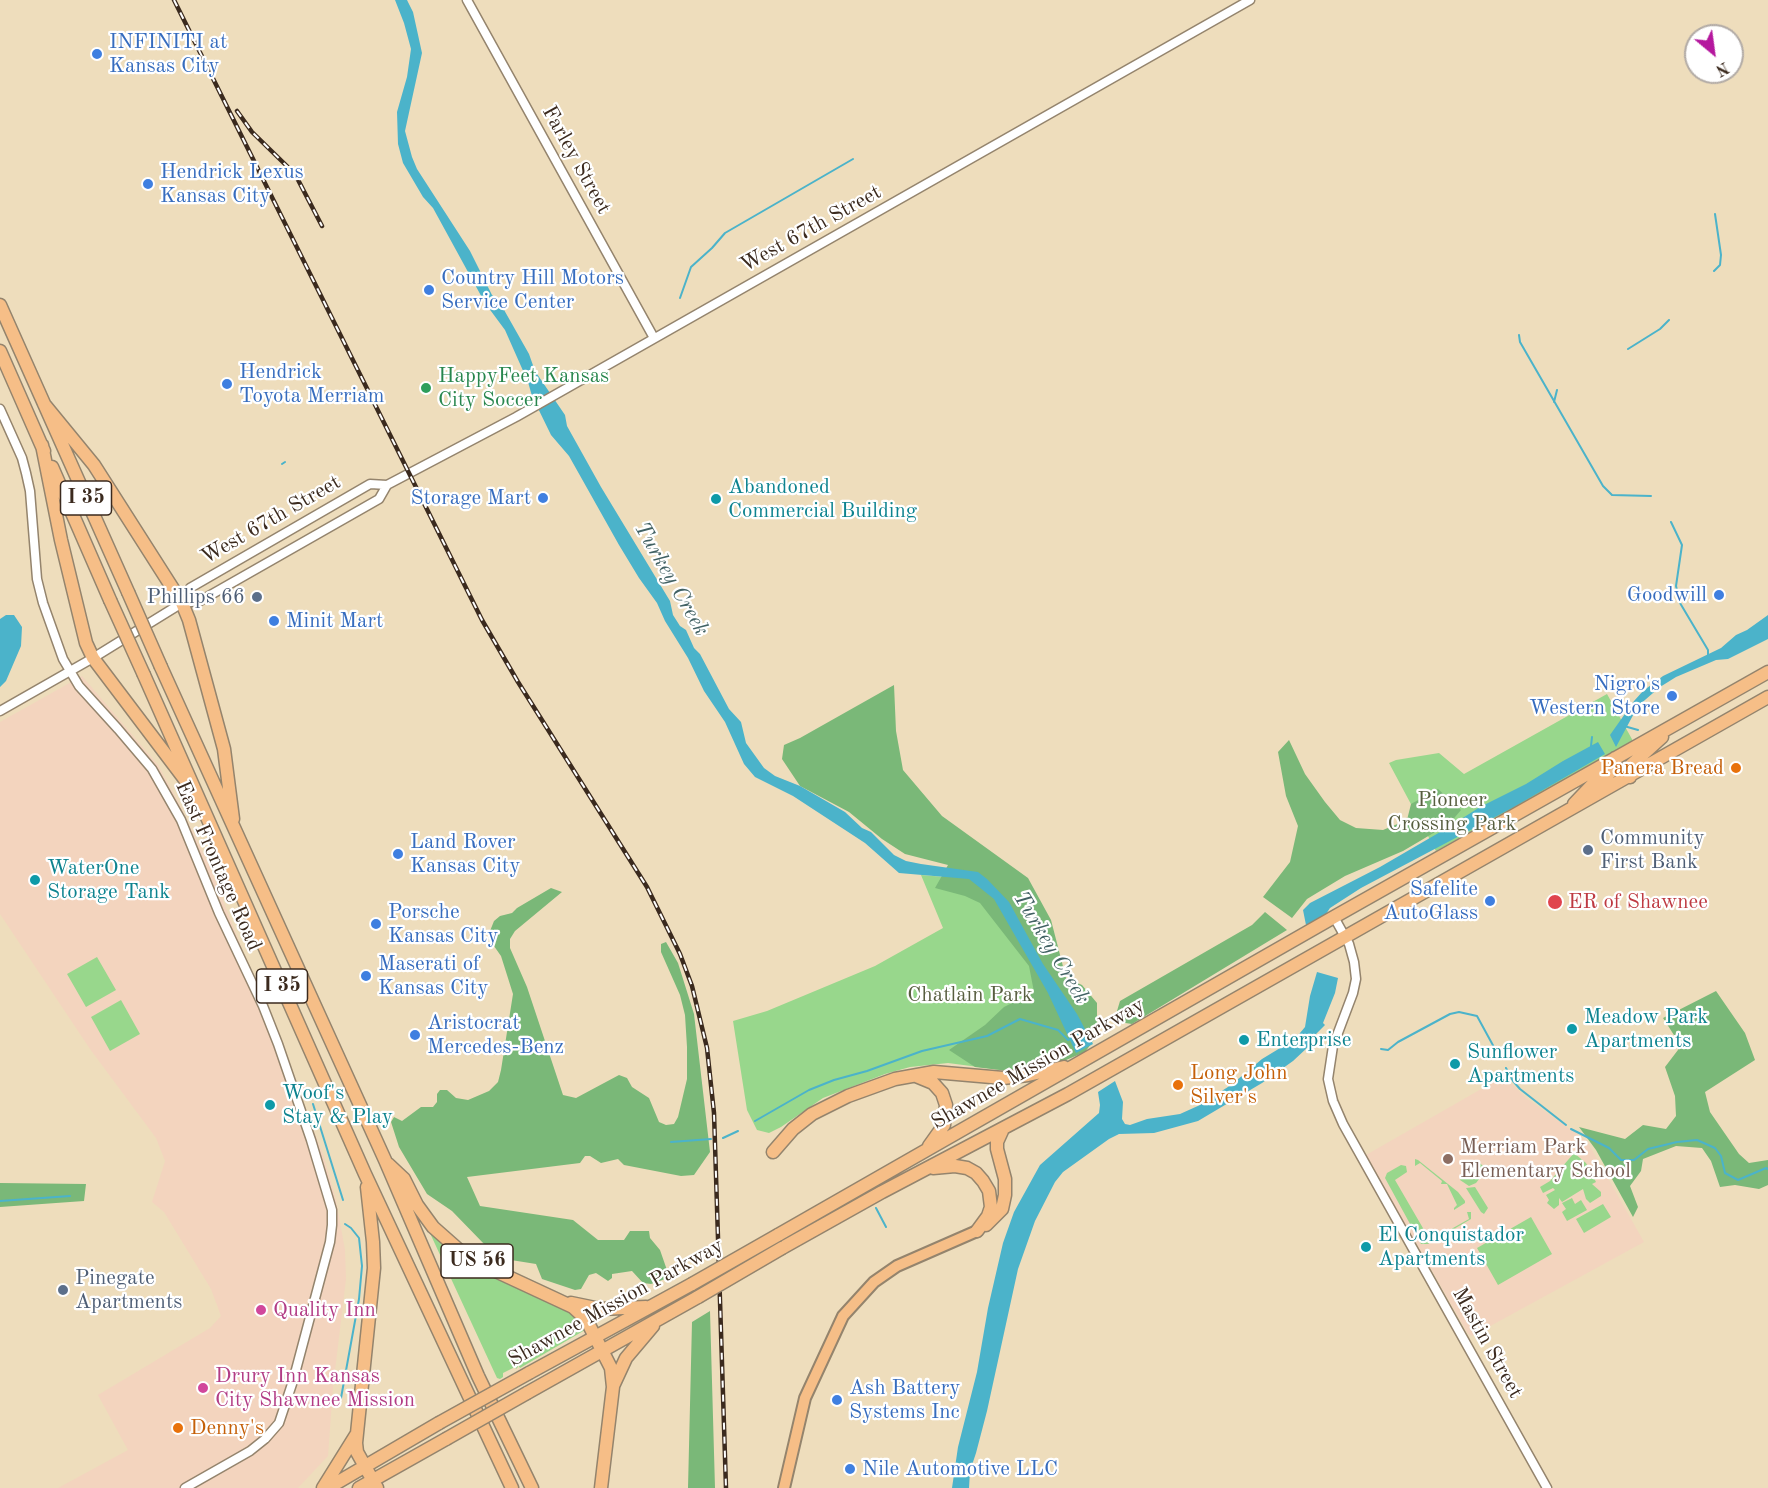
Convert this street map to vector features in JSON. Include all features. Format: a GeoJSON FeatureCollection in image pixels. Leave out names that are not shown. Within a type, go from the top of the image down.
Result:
{"type":"FeatureCollection","features":[{"type":"Feature","properties":{"kind":"highway","name":"I 35"},"geometry":{"type":"LineString","coordinates":[[0,305],[236,836],[385,1161],[478,1376],[532,1488]]}},
{"type":"Feature","properties":{"kind":"highway","name":"I 35"},"geometry":{"type":"LineString","coordinates":[[0,351],[365,1174],[512,1488]]}},
{"type":"Feature","properties":{"kind":"highway"},"geometry":{"type":"LineString","coordinates":[[44,404],[94,465],[182,603],[189,620],[224,749],[236,836]]}},
{"type":"Feature","properties":{"kind":"highway"},"geometry":{"type":"LineString","coordinates":[[42,445],[86,643],[93,658],[198,798]]}},
{"type":"Feature","properties":{"kind":"highway","name":"Shawnee Mission Parkway"},"geometry":{"type":"LineString","coordinates":[[325,1488],[692,1284],[1768,672]]}},
{"type":"Feature","properties":{"kind":"highway","name":"Shawnee Mission Parkway"},"geometry":{"type":"LineString","coordinates":[[359,1488],[375,1484],[446,1439],[782,1248],[926,1169],[1002,1131],[1768,697]]}},
{"type":"Feature","properties":{"kind":"highway"},"geometry":{"type":"LineString","coordinates":[[1630,777],[1629,767],[1673,725]]}},
{"type":"Feature","properties":{"kind":"highway"},"geometry":{"type":"LineString","coordinates":[[1634,747],[1648,729]]}},
{"type":"Feature","properties":{"kind":"highway"},"geometry":{"type":"LineString","coordinates":[[1564,814],[1594,783],[1615,768],[1615,758]]}},
{"type":"Feature","properties":{"kind":"highway"},"geometry":{"type":"LineString","coordinates":[[773,1152],[793,1129],[812,1114],[876,1085],[911,1075],[934,1072],[1003,1078],[1028,1076],[1077,1064]]}},
{"type":"Feature","properties":{"kind":"highway"},"geometry":{"type":"LineString","coordinates":[[911,1075],[928,1080],[938,1088],[947,1111],[941,1131],[933,1143],[912,1159]]}},
{"type":"Feature","properties":{"kind":"highway"},"geometry":{"type":"LineString","coordinates":[[977,1232],[991,1222],[1002,1209],[1004,1202],[1005,1179],[997,1145],[1002,1131]]}},
{"type":"Feature","properties":{"kind":"highway","name":"US 56"},"geometry":{"type":"LineString","coordinates":[[385,1161],[404,1179],[417,1205],[444,1238],[473,1259],[580,1312],[603,1350]]}},
{"type":"Feature","properties":{"kind":"highway"},"geometry":{"type":"LineString","coordinates":[[926,1169],[961,1167],[972,1170],[980,1176],[989,1191],[991,1207],[977,1232]]}},
{"type":"Feature","properties":{"kind":"highway"},"geometry":{"type":"LineString","coordinates":[[365,1174],[374,1268],[357,1452],[375,1484]]}},
{"type":"Feature","properties":{"kind":"highway"},"geometry":{"type":"LineString","coordinates":[[561,1301],[600,1309],[651,1306]]}},
{"type":"Feature","properties":{"kind":"highway"},"geometry":{"type":"LineString","coordinates":[[613,1387],[626,1358],[660,1318]]}},
{"type":"Feature","properties":{"kind":"highway"},"geometry":{"type":"LineString","coordinates":[[601,1488],[613,1387],[610,1364],[603,1350]]}},
{"type":"Feature","properties":{"kind":"highway"},"geometry":{"type":"LineString","coordinates":[[325,1488],[357,1434]]}},
{"type":"Feature","properties":{"kind":"main road"},"geometry":{"type":"LineString","coordinates":[[784,1488],[805,1398],[843,1316],[874,1282],[897,1266],[977,1232]]}},
{"type":"Feature","properties":{"kind":"street","name":"Farley Street"},"geometry":{"type":"LineString","coordinates":[[467,0],[654,338]]}},
{"type":"Feature","properties":{"kind":"street","name":"West 67th Street"},"geometry":{"type":"LineString","coordinates":[[182,603],[190,588],[370,484],[387,485],[559,393],[1250,0]]}},
{"type":"Feature","properties":{"kind":"street","name":"East Frontage Road"},"geometry":{"type":"LineString","coordinates":[[0,409],[22,458],[26,473],[30,490],[37,579],[43,603],[69,671],[79,686],[125,736],[152,770],[181,820],[219,913],[263,1006],[278,1044],[332,1210],[330,1242],[293,1381],[279,1423],[250,1451],[185,1488]]}},
{"type":"Feature","properties":{"kind":"street","name":"West 67th Street"},"geometry":{"type":"LineString","coordinates":[[0,711],[93,658],[182,603],[200,601],[379,499],[387,485]]}},
{"type":"Feature","properties":{"kind":"street"},"geometry":{"type":"LineString","coordinates":[[253,551],[261,566]]}},
{"type":"Feature","properties":{"kind":"street","name":"Mastin Street"},"geometry":{"type":"LineString","coordinates":[[1334,917],[1352,954],[1356,979],[1333,1046],[1328,1079],[1333,1101],[1343,1124],[1547,1488]]}},
{"type":"Feature","properties":{"kind":"shaded area"},"geometry":{"type":"Polygon","coordinates":[[[82,676],[158,765],[179,803],[209,865],[323,1154],[336,1200],[345,1250],[346,1279],[333,1387],[328,1456],[298,1488],[58,1488],[128,1450],[98,1395],[210,1328],[221,1316],[211,1289],[164,1212],[152,1202],[165,1161],[156,1138],[90,1049],[0,914],[0,722],[82,676]]]}},
{"type":"Feature","properties":{"kind":"shaded area"},"geometry":{"type":"Polygon","coordinates":[[[1504,1076],[1526,1098],[1587,1141],[1644,1242],[1472,1336],[1468,1334],[1366,1155],[1504,1076]]]}},
{"type":"Feature","properties":{"kind":"green space"},"geometry":{"type":"Polygon","coordinates":[[[894,685],[896,731],[903,770],[942,816],[1028,878],[1051,920],[1066,978],[1082,985],[1097,1003],[1097,1036],[1085,1052],[1052,1066],[1017,1072],[975,1067],[949,1050],[985,1025],[1004,1007],[1034,992],[1029,966],[980,903],[965,896],[935,888],[948,865],[905,854],[882,839],[849,812],[800,786],[782,759],[784,745],[894,685]]]}},
{"type":"Feature","properties":{"kind":"green space","name":"Pioneer Crossing Park"},"geometry":{"type":"Polygon","coordinates":[[[1607,694],[1633,741],[1436,851],[1389,763],[1439,753],[1464,774],[1607,694]]]}},
{"type":"Feature","properties":{"kind":"green space"},"geometry":{"type":"Polygon","coordinates":[[[1289,740],[1305,774],[1325,802],[1340,820],[1356,828],[1383,830],[1407,820],[1411,804],[1438,789],[1461,810],[1450,823],[1403,851],[1345,876],[1307,899],[1292,918],[1263,897],[1290,862],[1298,826],[1286,796],[1278,752],[1289,740]]]}},
{"type":"Feature","properties":{"kind":"green space","name":"Chatlain Park"},"geometry":{"type":"Polygon","coordinates":[[[921,875],[969,879],[1040,974],[1017,1072],[948,1063],[910,1067],[823,1098],[769,1133],[757,1130],[747,1110],[733,1021],[767,1011],[875,966],[943,928],[921,875]]]}},
{"type":"Feature","properties":{"kind":"green space"},"geometry":{"type":"Polygon","coordinates":[[[551,888],[562,892],[515,931],[510,939],[510,948],[527,987],[563,1095],[576,1098],[619,1075],[627,1078],[632,1087],[649,1098],[659,1122],[666,1125],[674,1124],[678,1117],[687,1079],[687,1047],[685,1015],[680,995],[661,952],[661,944],[666,942],[678,963],[694,1014],[710,1152],[694,1175],[681,1176],[624,1165],[618,1159],[601,1163],[590,1156],[585,1156],[580,1163],[467,1177],[480,1206],[573,1220],[598,1240],[624,1240],[630,1231],[649,1231],[650,1238],[660,1250],[668,1273],[665,1279],[651,1284],[643,1283],[632,1271],[612,1274],[612,1278],[608,1281],[596,1273],[589,1275],[581,1289],[575,1290],[542,1279],[536,1264],[511,1260],[493,1251],[452,1211],[427,1194],[399,1147],[391,1122],[394,1117],[402,1121],[421,1107],[433,1107],[440,1090],[447,1090],[456,1098],[468,1100],[489,1091],[498,1082],[513,994],[501,956],[489,939],[490,931],[494,921],[500,916],[512,913],[551,888]]]}},
{"type":"Feature","properties":{"kind":"green space"},"geometry":{"type":"Polygon","coordinates":[[[1265,912],[1287,930],[1132,1024],[1119,1022],[1117,1011],[1120,1001],[1252,925],[1265,912]]]}},
{"type":"Feature","properties":{"kind":"green space"},"geometry":{"type":"Polygon","coordinates":[[[97,957],[116,990],[86,1007],[67,974],[97,957]]]}},
{"type":"Feature","properties":{"kind":"green space"},"geometry":{"type":"Polygon","coordinates":[[[1716,991],[1745,1033],[1755,1060],[1705,1092],[1710,1112],[1739,1154],[1749,1163],[1768,1160],[1768,1185],[1759,1189],[1735,1185],[1720,1187],[1711,1161],[1702,1148],[1676,1146],[1643,1159],[1641,1171],[1630,1186],[1638,1207],[1633,1217],[1596,1150],[1579,1127],[1625,1139],[1643,1125],[1666,1129],[1676,1116],[1675,1096],[1665,1067],[1681,1046],[1663,1018],[1716,991]]]}},
{"type":"Feature","properties":{"kind":"green space"},"geometry":{"type":"Polygon","coordinates":[[[121,1000],[140,1034],[110,1051],[91,1017],[121,1000]]]}},
{"type":"Feature","properties":{"kind":"green space"},"geometry":{"type":"Polygon","coordinates":[[[1574,1153],[1586,1163],[1596,1182],[1592,1184],[1601,1192],[1601,1196],[1590,1203],[1583,1189],[1562,1202],[1559,1198],[1559,1205],[1554,1209],[1547,1203],[1549,1200],[1546,1195],[1555,1190],[1553,1188],[1543,1193],[1540,1187],[1550,1181],[1574,1153]]]}},
{"type":"Feature","properties":{"kind":"green space"},"geometry":{"type":"Polygon","coordinates":[[[1415,1159],[1458,1192],[1465,1203],[1454,1210],[1457,1205],[1447,1184],[1441,1184],[1442,1181],[1420,1163],[1415,1166],[1415,1159]]]}},
{"type":"Feature","properties":{"kind":"green space"},"geometry":{"type":"Polygon","coordinates":[[[1477,1161],[1487,1169],[1476,1183],[1469,1186],[1460,1180],[1477,1161]]]}},
{"type":"Feature","properties":{"kind":"green space"},"geometry":{"type":"Polygon","coordinates":[[[1401,1165],[1406,1166],[1407,1172],[1395,1180],[1427,1235],[1433,1232],[1437,1237],[1469,1219],[1467,1212],[1471,1212],[1471,1219],[1428,1244],[1421,1244],[1385,1178],[1387,1173],[1401,1165]]]}},
{"type":"Feature","properties":{"kind":"green space"},"geometry":{"type":"Polygon","coordinates":[[[0,1183],[86,1184],[84,1201],[0,1207],[0,1183]]]}},
{"type":"Feature","properties":{"kind":"green space"},"geometry":{"type":"Polygon","coordinates":[[[1475,1187],[1488,1208],[1484,1214],[1466,1188],[1475,1187]]]}},
{"type":"Feature","properties":{"kind":"green space"},"geometry":{"type":"Polygon","coordinates":[[[1572,1198],[1575,1204],[1581,1200],[1587,1210],[1567,1221],[1562,1212],[1566,1209],[1562,1203],[1572,1198]]]}},
{"type":"Feature","properties":{"kind":"green space"},"geometry":{"type":"Polygon","coordinates":[[[1603,1204],[1611,1217],[1584,1233],[1576,1219],[1603,1204]]]}},
{"type":"Feature","properties":{"kind":"green space"},"geometry":{"type":"Polygon","coordinates":[[[1531,1217],[1552,1254],[1498,1285],[1477,1248],[1531,1217]]]}},
{"type":"Feature","properties":{"kind":"green space"},"geometry":{"type":"Polygon","coordinates":[[[429,1231],[578,1316],[585,1330],[520,1368],[512,1355],[518,1367],[503,1373],[500,1379],[497,1378],[429,1231]]]}},
{"type":"Feature","properties":{"kind":"green space"},"geometry":{"type":"Polygon","coordinates":[[[710,1311],[715,1488],[688,1488],[692,1322],[710,1311]]]}},
{"type":"Feature","properties":{"kind":"water"},"geometry":{"type":"Polygon","coordinates":[[[395,0],[407,0],[413,12],[422,53],[405,131],[417,169],[470,251],[492,295],[499,301],[529,354],[535,371],[565,415],[567,426],[601,487],[670,601],[673,615],[680,626],[686,630],[729,709],[741,722],[746,743],[764,768],[845,812],[862,828],[871,832],[894,855],[906,861],[978,872],[987,879],[1009,902],[1043,964],[1077,1014],[1093,1044],[1076,1053],[1048,993],[994,899],[969,879],[899,873],[865,843],[793,796],[755,777],[744,764],[725,722],[704,691],[657,603],[619,545],[569,456],[551,435],[505,330],[485,303],[433,208],[423,197],[403,163],[398,144],[397,112],[407,77],[411,49],[395,0]]]}},
{"type":"Feature","properties":{"kind":"water"},"geometry":{"type":"Polygon","coordinates":[[[6,615],[14,615],[22,627],[21,646],[6,681],[0,687],[0,619],[6,615]]]}},
{"type":"Feature","properties":{"kind":"water"},"geometry":{"type":"Polygon","coordinates":[[[1768,615],[1768,639],[1728,659],[1716,660],[1676,677],[1660,687],[1638,706],[1616,747],[1610,735],[1643,691],[1663,676],[1721,648],[1736,635],[1768,615]]]}},
{"type":"Feature","properties":{"kind":"water"},"geometry":{"type":"Polygon","coordinates":[[[1598,742],[1605,754],[1514,807],[1361,888],[1330,908],[1326,914],[1306,925],[1303,910],[1310,903],[1380,867],[1480,807],[1526,784],[1598,742]]]}},
{"type":"Feature","properties":{"kind":"water"},"geometry":{"type":"Polygon","coordinates":[[[1317,972],[1338,978],[1335,993],[1323,1023],[1325,1025],[1308,1047],[1293,1061],[1262,1083],[1198,1121],[1154,1133],[1119,1134],[1109,1139],[1063,1172],[1055,1182],[1035,1221],[1018,1269],[987,1411],[970,1471],[969,1488],[952,1488],[958,1447],[977,1372],[988,1308],[1003,1243],[1014,1212],[1040,1165],[1099,1113],[1098,1092],[1115,1081],[1123,1102],[1122,1119],[1125,1124],[1130,1125],[1147,1119],[1180,1114],[1200,1105],[1231,1085],[1262,1059],[1295,1039],[1305,1027],[1317,972]]]}},
{"type":"Feature","properties":{"kind":"waterway"},"geometry":{"type":"LineString","coordinates":[[680,298],[691,267],[725,233],[853,159]]}},
{"type":"Feature","properties":{"kind":"waterway"},"geometry":{"type":"LineString","coordinates":[[1714,271],[1720,265],[1721,255],[1715,214]]}},
{"type":"Feature","properties":{"kind":"waterway"},"geometry":{"type":"LineString","coordinates":[[1628,349],[1660,329],[1669,320]]}},
{"type":"Feature","properties":{"kind":"waterway"},"geometry":{"type":"LineString","coordinates":[[1519,335],[1520,342],[1603,486],[1612,495],[1651,496]]}},
{"type":"Feature","properties":{"kind":"waterway"},"geometry":{"type":"LineString","coordinates":[[1554,402],[1557,390]]}},
{"type":"Feature","properties":{"kind":"waterway"},"geometry":{"type":"LineString","coordinates":[[1671,522],[1682,545],[1676,586],[1680,603],[1708,650],[1708,655]]}},
{"type":"Feature","properties":{"kind":"waterway"},"geometry":{"type":"LineString","coordinates":[[1624,726],[1638,730]]}},
{"type":"Feature","properties":{"kind":"waterway"},"geometry":{"type":"LineString","coordinates":[[1591,746],[1592,737]]}},
{"type":"Feature","properties":{"kind":"waterway"},"geometry":{"type":"LineString","coordinates":[[1381,1049],[1388,1050],[1398,1042],[1450,1014],[1459,1012],[1477,1016],[1495,1049]]}},
{"type":"Feature","properties":{"kind":"waterway"},"geometry":{"type":"LineString","coordinates":[[755,1121],[809,1090],[834,1080],[922,1051],[987,1036],[1020,1019],[1058,1030],[1068,1040],[1070,1039]]}},
{"type":"Feature","properties":{"kind":"waterway"},"geometry":{"type":"LineString","coordinates":[[1506,1068],[1520,1089],[1566,1125]]}},
{"type":"Feature","properties":{"kind":"waterway"},"geometry":{"type":"LineString","coordinates":[[313,1104],[343,1200]]}},
{"type":"Feature","properties":{"kind":"waterway"},"geometry":{"type":"LineString","coordinates":[[1571,1129],[1609,1148],[1621,1160],[1634,1160],[1648,1149],[1697,1140],[1715,1148],[1721,1156],[1725,1173],[1738,1180],[1768,1169]]}},
{"type":"Feature","properties":{"kind":"waterway"},"geometry":{"type":"LineString","coordinates":[[723,1138],[738,1131]]}},
{"type":"Feature","properties":{"kind":"waterway"},"geometry":{"type":"LineString","coordinates":[[671,1142],[711,1139]]}},
{"type":"Feature","properties":{"kind":"waterway"},"geometry":{"type":"LineString","coordinates":[[0,1201],[70,1196]]}},
{"type":"Feature","properties":{"kind":"waterway"},"geometry":{"type":"LineString","coordinates":[[876,1208],[886,1227]]}},
{"type":"Feature","properties":{"kind":"waterway"},"geometry":{"type":"LineString","coordinates":[[341,1398],[359,1299],[362,1266],[359,1238],[345,1224]]}},
{"type":"Feature","properties":{"kind":"railway"},"geometry":{"type":"LineString","coordinates":[[174,0],[482,620],[518,682],[647,887],[680,954],[692,986],[707,1048],[714,1113],[726,1488]]}},
{"type":"Feature","properties":{"kind":"railway"},"geometry":{"type":"LineString","coordinates":[[237,111],[252,132],[295,174],[322,226]]}},
{"type":"Feature","properties":{"kind":"place","name":"INFINITI at Kansas City"},"geometry":{"type":"Point","coordinates":[97,54]}},
{"type":"Feature","properties":{"kind":"place","name":"Hendrick Lexus Kansas City"},"geometry":{"type":"Point","coordinates":[148,184]}},
{"type":"Feature","properties":{"kind":"place","name":"Country Hill Motors Service Center"},"geometry":{"type":"Point","coordinates":[429,290]}},
{"type":"Feature","properties":{"kind":"place","name":"Hendrick Toyota Merriam"},"geometry":{"type":"Point","coordinates":[227,384]}},
{"type":"Feature","properties":{"kind":"place","name":"HappyFeet Kansas City Soccer"},"geometry":{"type":"Point","coordinates":[426,388]}},
{"type":"Feature","properties":{"kind":"place","name":"Storage Mart"},"geometry":{"type":"Point","coordinates":[543,498]}},
{"type":"Feature","properties":{"kind":"place","name":"Abandoned Commercial Building"},"geometry":{"type":"Point","coordinates":[716,499]}},
{"type":"Feature","properties":{"kind":"place","name":"Goodwill"},"geometry":{"type":"Point","coordinates":[1719,595]}},
{"type":"Feature","properties":{"kind":"place","name":"Phillips 66"},"geometry":{"type":"Point","coordinates":[257,597]}},
{"type":"Feature","properties":{"kind":"place","name":"Minit Mart"},"geometry":{"type":"Point","coordinates":[274,621]}},
{"type":"Feature","properties":{"kind":"place","name":"Nigro's Western Store"},"geometry":{"type":"Point","coordinates":[1672,696]}},
{"type":"Feature","properties":{"kind":"place","name":"Panera Bread"},"geometry":{"type":"Point","coordinates":[1736,768]}},
{"type":"Feature","properties":{"kind":"place","name":"Community First Bank"},"geometry":{"type":"Point","coordinates":[1588,850]}},
{"type":"Feature","properties":{"kind":"place","name":"Land Rover Kansas City"},"geometry":{"type":"Point","coordinates":[398,854]}},
{"type":"Feature","properties":{"kind":"place","name":"WaterOne Storage Tank"},"geometry":{"type":"Point","coordinates":[35,880]}},
{"type":"Feature","properties":{"kind":"place","name":"Safelite AutoGlass"},"geometry":{"type":"Point","coordinates":[1490,901]}},
{"type":"Feature","properties":{"kind":"place","name":"ER of Shawnee"},"geometry":{"type":"Point","coordinates":[1555,902]}},
{"type":"Feature","properties":{"kind":"place","name":"Porsche Kansas City"},"geometry":{"type":"Point","coordinates":[376,924]}},
{"type":"Feature","properties":{"kind":"place","name":"Maserati of Kansas City"},"geometry":{"type":"Point","coordinates":[366,976]}},
{"type":"Feature","properties":{"kind":"place","name":"Meadow Park Apartments"},"geometry":{"type":"Point","coordinates":[1572,1029]}},
{"type":"Feature","properties":{"kind":"place","name":"Aristocrat Mercedes-Benz"},"geometry":{"type":"Point","coordinates":[415,1035]}},
{"type":"Feature","properties":{"kind":"place","name":"Enterprise"},"geometry":{"type":"Point","coordinates":[1244,1040]}},
{"type":"Feature","properties":{"kind":"place","name":"Sunflower Apartments"},"geometry":{"type":"Point","coordinates":[1455,1064]}},
{"type":"Feature","properties":{"kind":"place","name":"Long John Silver's"},"geometry":{"type":"Point","coordinates":[1178,1085]}},
{"type":"Feature","properties":{"kind":"place","name":"Woof's Stay & Play"},"geometry":{"type":"Point","coordinates":[270,1105]}},
{"type":"Feature","properties":{"kind":"place","name":"Merriam Park Elementary School"},"geometry":{"type":"Point","coordinates":[1448,1159]}},
{"type":"Feature","properties":{"kind":"place","name":"El Conquistador Apartments"},"geometry":{"type":"Point","coordinates":[1366,1247]}},
{"type":"Feature","properties":{"kind":"place","name":"Pinegate Apartments"},"geometry":{"type":"Point","coordinates":[63,1290]}},
{"type":"Feature","properties":{"kind":"place","name":"Quality Inn"},"geometry":{"type":"Point","coordinates":[261,1310]}},
{"type":"Feature","properties":{"kind":"place","name":"Drury Inn Kansas City Shawnee Mission"},"geometry":{"type":"Point","coordinates":[203,1388]}},
{"type":"Feature","properties":{"kind":"place","name":"Ash Battery Systems Inc"},"geometry":{"type":"Point","coordinates":[837,1400]}},
{"type":"Feature","properties":{"kind":"place","name":"Denny's"},"geometry":{"type":"Point","coordinates":[178,1428]}},
{"type":"Feature","properties":{"kind":"place","name":"Nile Automotive LLC"},"geometry":{"type":"Point","coordinates":[850,1469]}},
{"type":"Feature","properties":{"kind":"water label","name":"Turkey Creek"},"geometry":{"type":"Point","coordinates":[671,579]}},
{"type":"Feature","properties":{"kind":"water label","name":"Turkey Creek"},"geometry":{"type":"Point","coordinates":[1051,948]}}]}
